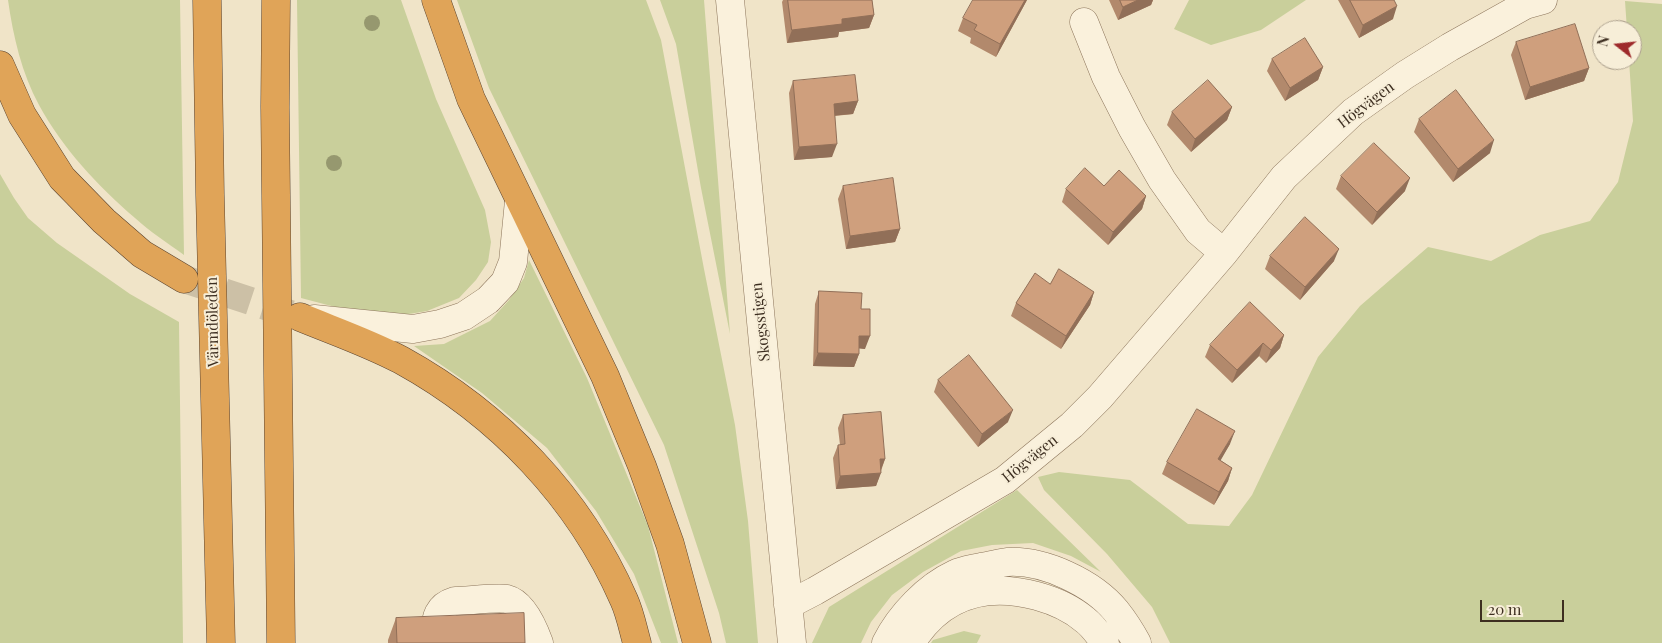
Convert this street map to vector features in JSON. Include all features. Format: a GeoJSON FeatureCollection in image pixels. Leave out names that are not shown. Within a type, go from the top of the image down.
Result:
{"type":"FeatureCollection","features":[{"type":"Feature","properties":{"kind":"highway","name":"Värmdöleden"},"geometry":{"type":"LineString","coordinates":[[207,0],[221,643]]}},
{"type":"Feature","properties":{"kind":"highway"},"geometry":{"type":"LineString","coordinates":[[276,0],[281,643]]}},
{"type":"Feature","properties":{"kind":"highway"},"geometry":{"type":"LineString","coordinates":[[436,0],[471,99],[605,376],[642,466],[670,544],[697,643]]}},
{"type":"Feature","properties":{"kind":"highway"},"geometry":{"type":"LineString","coordinates":[[0,65],[22,115],[62,178],[104,221],[142,254],[184,279]]}},
{"type":"Feature","properties":{"kind":"highway"},"geometry":{"type":"LineString","coordinates":[[300,317],[369,345],[433,379],[478,411],[520,448],[552,483],[577,516],[602,557],[624,601],[637,643]]}},
{"type":"Feature","properties":{"kind":"street","name":"Skogsstigen"},"geometry":{"type":"LineString","coordinates":[[730,0],[792,643]]}},
{"type":"Feature","properties":{"kind":"street","name":"Högvägen"},"geometry":{"type":"LineString","coordinates":[[788,605],[1005,480],[1072,425],[1100,397],[1224,253],[1284,177],[1353,112],[1405,75],[1450,47],[1525,5],[1543,0]]}},
{"type":"Feature","properties":{"kind":"street"},"geometry":{"type":"LineString","coordinates":[[1084,22],[1106,77],[1132,128],[1162,180],[1198,231],[1224,253]]}},
{"type":"Feature","properties":{"kind":"street"},"geometry":{"type":"LineString","coordinates":[[300,317],[413,329],[440,324],[464,316],[488,300],[505,282],[513,262],[519,201]]}},
{"type":"Feature","properties":{"kind":"street"},"geometry":{"type":"LineString","coordinates":[[886,643],[893,630],[908,612],[924,595],[941,582],[956,574],[1008,562],[1042,567],[1080,582],[1093,590],[1115,610],[1137,643]]}},
{"type":"Feature","properties":{"kind":"street"},"geometry":{"type":"LineString","coordinates":[[911,643],[928,621],[950,603],[985,591],[1008,591],[1027,594],[1051,600],[1070,608],[1087,621],[1105,643]]}},
{"type":"Feature","properties":{"kind":"street"},"geometry":{"type":"LineString","coordinates":[[435,634],[437,616],[441,608],[447,603],[507,599],[519,607],[533,625],[539,643]]}},
{"type":"Feature","properties":{"kind":"green space"},"geometry":{"type":"Polygon","coordinates":[[[8,0],[180,0],[184,255],[121,206],[82,166],[59,137],[39,105],[23,68],[8,0]]]}},
{"type":"Feature","properties":{"kind":"green space"},"geometry":{"type":"Polygon","coordinates":[[[297,0],[401,0],[436,99],[485,210],[491,242],[488,262],[476,280],[459,298],[427,311],[391,317],[358,313],[301,298],[297,0]]]}},
{"type":"Feature","properties":{"kind":"green space"},"geometry":{"type":"Polygon","coordinates":[[[457,0],[646,0],[661,40],[735,425],[748,521],[758,643],[726,643],[719,613],[664,445],[489,88],[457,0]]]}},
{"type":"Feature","properties":{"kind":"green space"},"geometry":{"type":"Polygon","coordinates":[[[660,0],[704,0],[730,334],[701,188],[676,44],[660,0]]]}},
{"type":"Feature","properties":{"kind":"green space"},"geometry":{"type":"Polygon","coordinates":[[[1189,0],[1306,0],[1261,30],[1211,45],[1174,29],[1189,0]]]}},
{"type":"Feature","properties":{"kind":"green space"},"geometry":{"type":"Polygon","coordinates":[[[1625,1],[1662,4],[1662,643],[1170,643],[1152,607],[1107,554],[1044,490],[1038,477],[1059,472],[1130,480],[1188,524],[1229,526],[1252,495],[1318,357],[1360,306],[1428,247],[1491,261],[1540,235],[1590,221],[1618,182],[1633,121],[1630,70],[1642,70],[1642,20],[1626,20],[1625,1]]]}},
{"type":"Feature","properties":{"kind":"green space"},"geometry":{"type":"Polygon","coordinates":[[[0,174],[28,218],[57,243],[130,294],[179,322],[183,643],[0,643],[0,174]]]}},
{"type":"Feature","properties":{"kind":"green space"},"geometry":{"type":"Polygon","coordinates":[[[529,260],[587,378],[648,526],[678,643],[661,643],[634,574],[596,511],[547,448],[482,393],[414,346],[444,344],[490,321],[509,300],[524,278],[529,260]]]}},
{"type":"Feature","properties":{"kind":"green space"},"geometry":{"type":"Polygon","coordinates":[[[1017,490],[1101,572],[1071,556],[1033,543],[992,545],[961,551],[923,572],[892,595],[871,622],[861,643],[812,643],[829,607],[1017,490]]]}},
{"type":"Feature","properties":{"kind":"green space"},"geometry":{"type":"Polygon","coordinates":[[[964,631],[981,635],[977,643],[931,643],[933,640],[964,631]]]}},
{"type":"Feature","properties":{"kind":"building"},"geometry":{"type":"Polygon","coordinates":[[[788,0],[872,0],[874,15],[842,19],[842,24],[792,30],[788,0]]]}},
{"type":"Feature","properties":{"kind":"building"},"geometry":{"type":"Polygon","coordinates":[[[973,0],[1025,0],[1000,44],[974,30],[977,25],[963,18],[973,0]]]}},
{"type":"Feature","properties":{"kind":"building"},"geometry":{"type":"Polygon","coordinates":[[[1120,0],[1138,0],[1123,7],[1120,0]]]}},
{"type":"Feature","properties":{"kind":"building"},"geometry":{"type":"Polygon","coordinates":[[[1350,0],[1394,0],[1397,6],[1363,25],[1350,0]]]}},
{"type":"Feature","properties":{"kind":"building"},"geometry":{"type":"Polygon","coordinates":[[[1575,24],[1589,68],[1530,87],[1516,42],[1575,24]]]}},
{"type":"Feature","properties":{"kind":"building"},"geometry":{"type":"Polygon","coordinates":[[[1305,38],[1323,67],[1290,88],[1272,59],[1305,38]]]}},
{"type":"Feature","properties":{"kind":"building"},"geometry":{"type":"Polygon","coordinates":[[[855,75],[858,101],[834,104],[837,144],[799,147],[793,81],[855,75]]]}},
{"type":"Feature","properties":{"kind":"building"},"geometry":{"type":"Polygon","coordinates":[[[1208,80],[1232,107],[1195,139],[1172,112],[1208,80]]]}},
{"type":"Feature","properties":{"kind":"building"},"geometry":{"type":"Polygon","coordinates":[[[1456,90],[1494,140],[1458,169],[1419,119],[1456,90]]]}},
{"type":"Feature","properties":{"kind":"building"},"geometry":{"type":"Polygon","coordinates":[[[1374,143],[1410,178],[1377,212],[1341,176],[1374,143]]]}},
{"type":"Feature","properties":{"kind":"building"},"geometry":{"type":"Polygon","coordinates":[[[1085,168],[1104,186],[1119,170],[1146,196],[1113,232],[1066,189],[1085,168]]]}},
{"type":"Feature","properties":{"kind":"building"},"geometry":{"type":"Polygon","coordinates":[[[893,178],[900,229],[850,236],[843,186],[893,178]]]}},
{"type":"Feature","properties":{"kind":"building"},"geometry":{"type":"Polygon","coordinates":[[[1305,217],[1339,249],[1305,287],[1270,256],[1305,217]]]}},
{"type":"Feature","properties":{"kind":"building"},"geometry":{"type":"Polygon","coordinates":[[[1059,269],[1094,292],[1066,336],[1016,303],[1035,273],[1050,284],[1059,269]]]}},
{"type":"Feature","properties":{"kind":"building"},"geometry":{"type":"Polygon","coordinates":[[[819,291],[862,293],[861,309],[870,309],[870,336],[859,336],[859,354],[818,353],[819,291]]]}},
{"type":"Feature","properties":{"kind":"building"},"geometry":{"type":"Polygon","coordinates":[[[1250,302],[1284,335],[1271,350],[1263,343],[1237,370],[1210,345],[1250,302]]]}},
{"type":"Feature","properties":{"kind":"building"},"geometry":{"type":"Polygon","coordinates":[[[969,355],[1013,410],[982,434],[938,380],[969,355]]]}},
{"type":"Feature","properties":{"kind":"building"},"geometry":{"type":"Polygon","coordinates":[[[1197,409],[1235,431],[1218,459],[1232,468],[1219,492],[1167,462],[1197,409]]]}},
{"type":"Feature","properties":{"kind":"building"},"geometry":{"type":"Polygon","coordinates":[[[881,412],[885,459],[880,459],[881,473],[840,476],[838,445],[845,444],[843,415],[881,412]]]}},
{"type":"Feature","properties":{"kind":"building"},"geometry":{"type":"Polygon","coordinates":[[[524,613],[525,643],[397,643],[396,618],[524,613]]]}},
{"type":"Feature","properties":{"kind":"tunnel"},"geometry":{"type":"LineString","coordinates":[[184,279],[299,317]]}}]}
